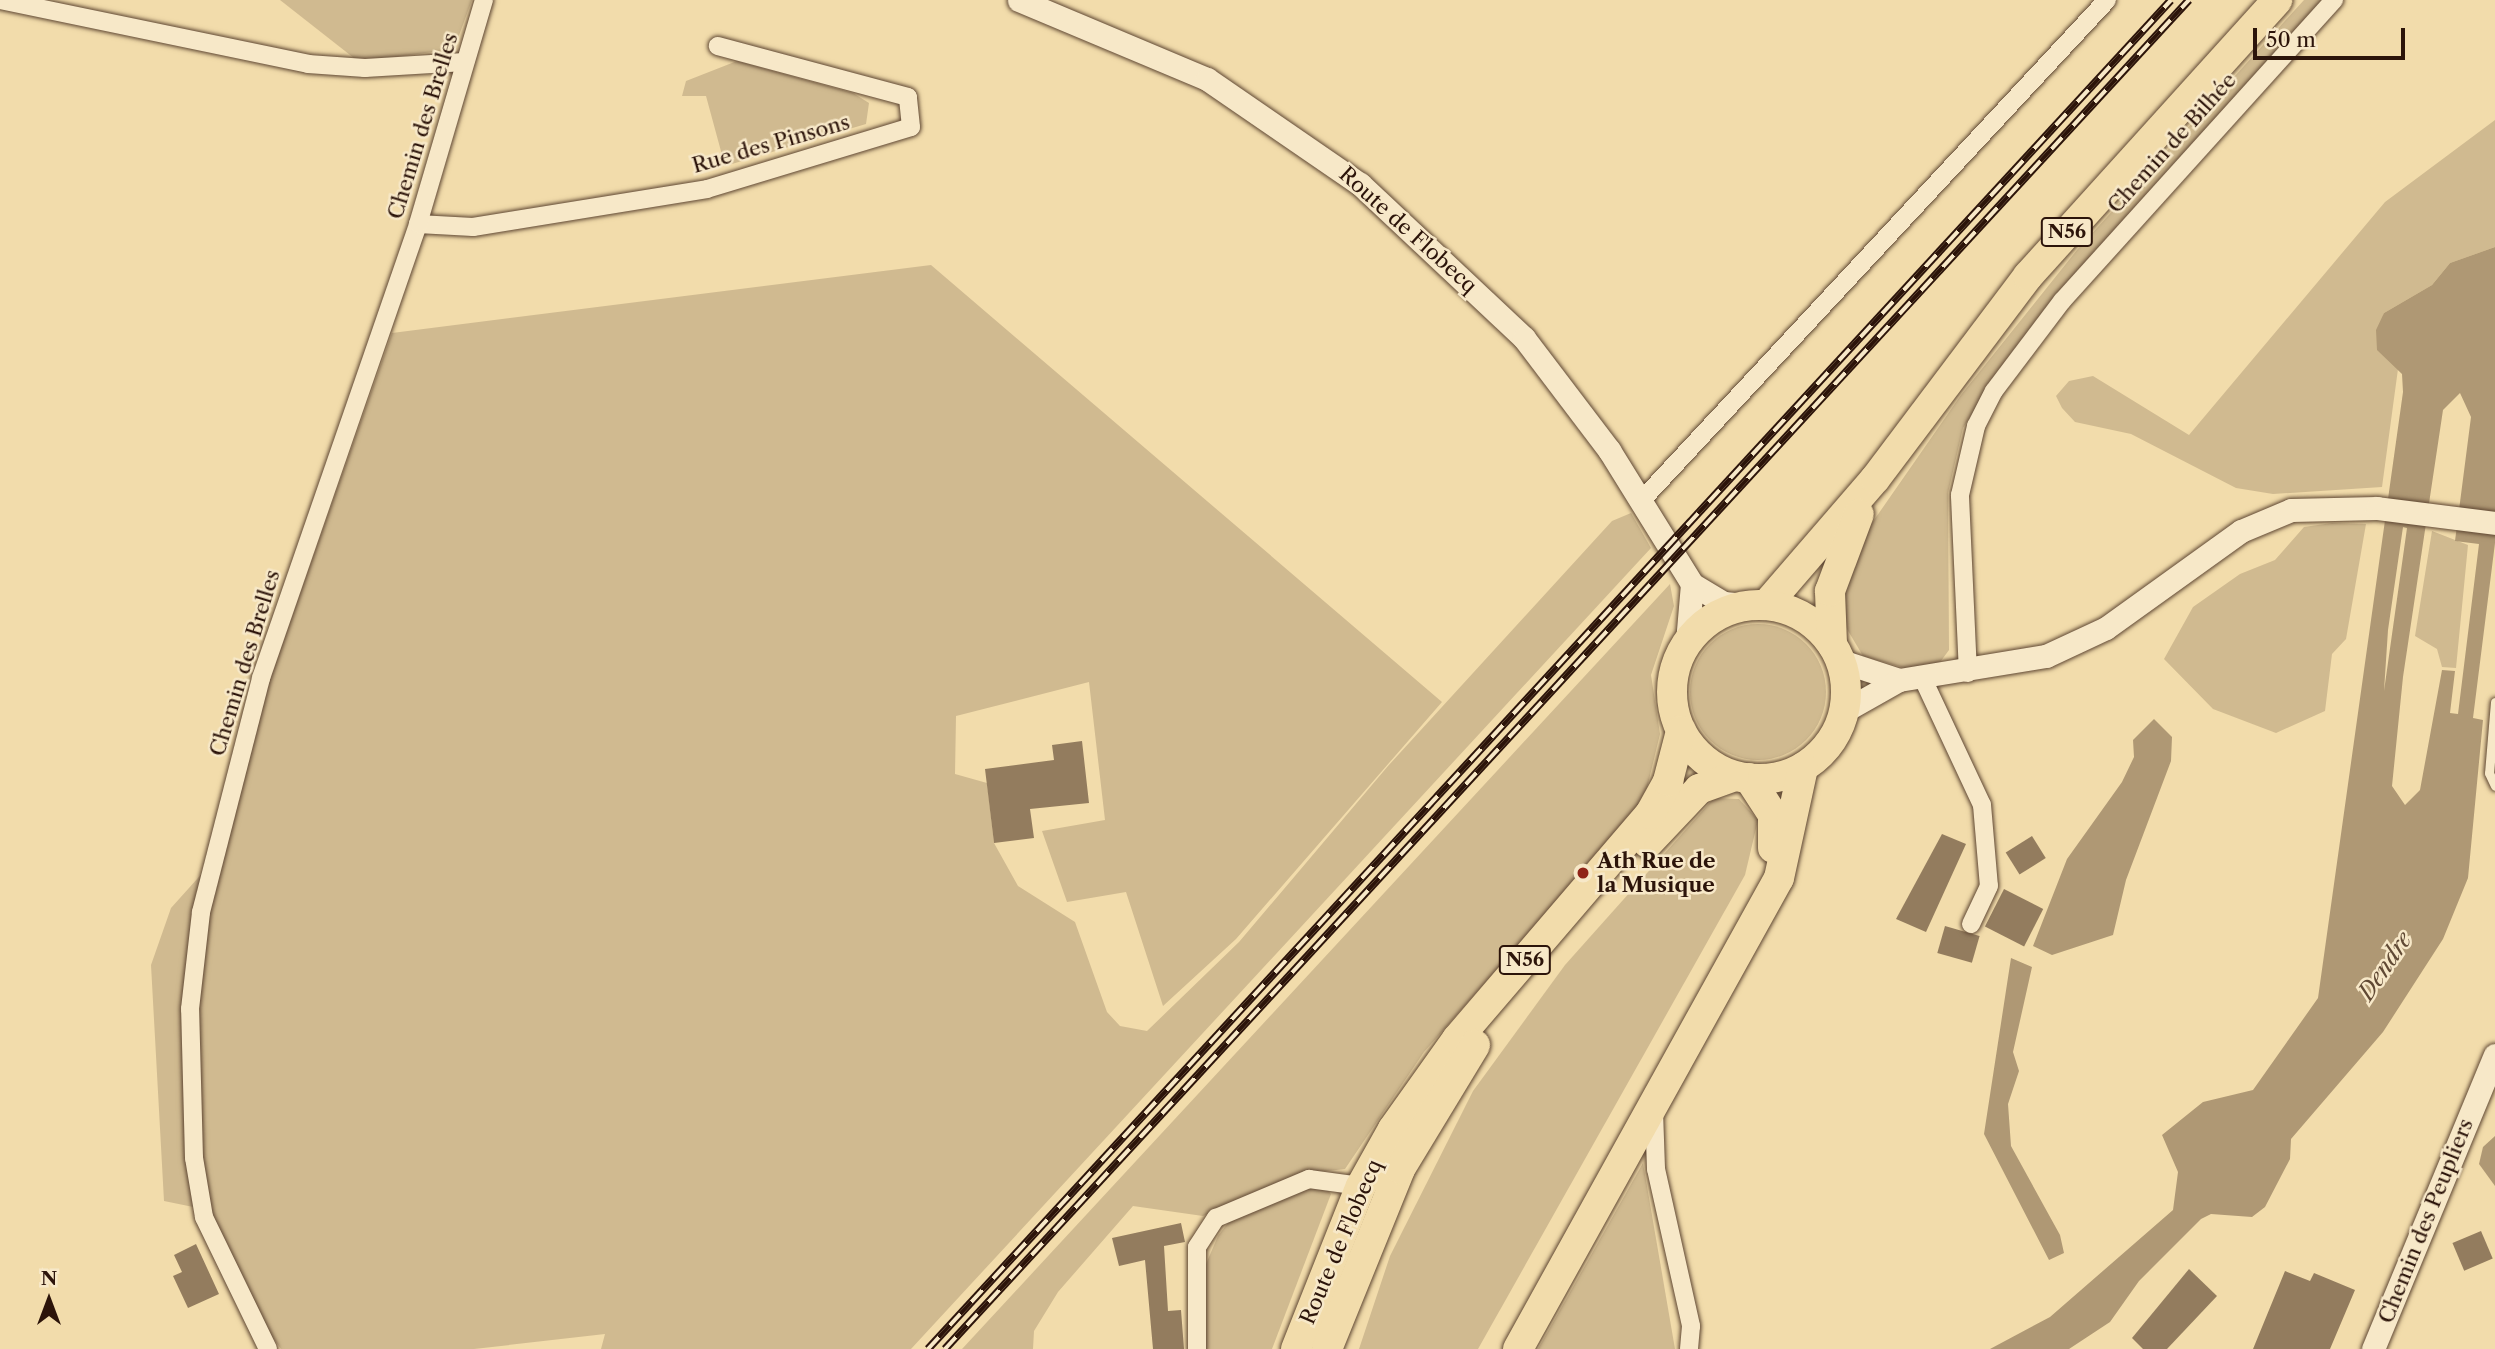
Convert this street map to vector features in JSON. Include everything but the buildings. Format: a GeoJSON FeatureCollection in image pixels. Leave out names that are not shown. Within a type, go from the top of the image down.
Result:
{"type":"FeatureCollection","features":[{"type":"Feature","properties":{"kind":"highway","name":"N56"},"geometry":{"type":"LineString","coordinates":[[1875,479],[1836,565],[1830,591],[1844,710],[1831,742],[1803,768],[1742,777],[1703,759],[1681,731],[1672,676],[1687,642],[1714,618],[1757,605],[1875,479],[2028,276],[2277,0]]}},
{"type":"Feature","properties":{"kind":"highway"},"geometry":{"type":"LineString","coordinates":[[1757,605],[1804,617],[1836,652]]}},
{"type":"Feature","properties":{"kind":"highway","name":"Route de Flobecq"},"geometry":{"type":"LineString","coordinates":[[1296,1349],[1361,1186],[1457,1038],[1650,814],[1668,780],[1681,731]]}},
{"type":"Feature","properties":{"kind":"highway"},"geometry":{"type":"LineString","coordinates":[[1518,1349],[1779,878],[1803,768]]}},
{"type":"Feature","properties":{"kind":"highway"},"geometry":{"type":"LineString","coordinates":[[1496,1349],[1764,877],[1773,815],[1742,777]]}},
{"type":"Feature","properties":{"kind":"highway","name":"Route de Flobecq"},"geometry":{"type":"LineString","coordinates":[[1327,1349],[1400,1169],[1468,1055],[1665,823],[1699,789],[1742,777]]}},
{"type":"Feature","properties":{"kind":"street"},"geometry":{"type":"LineString","coordinates":[[0,0],[308,64],[365,68],[465,62]]}},
{"type":"Feature","properties":{"kind":"street","name":"Chemin des Brelles"},"geometry":{"type":"LineString","coordinates":[[268,1349],[204,1217],[194,1158],[192,973],[201,912],[261,678],[418,225],[484,0]]}},
{"type":"Feature","properties":{"kind":"street","name":"Route de Flobecq"},"geometry":{"type":"LineString","coordinates":[[1019,0],[1207,79],[1360,184],[1524,338],[1641,502],[1692,584],[1724,603],[1757,605]]}},
{"type":"Feature","properties":{"kind":"street"},"geometry":{"type":"LineString","coordinates":[[1641,502],[2107,0]]}},
{"type":"Feature","properties":{"kind":"street","name":"Chemin de Bilhée"},"geometry":{"type":"LineString","coordinates":[[1968,673],[1959,495],[1976,426],[1994,391],[2071,291],[2334,0]]}},
{"type":"Feature","properties":{"kind":"street","name":"Rue des Pinsons"},"geometry":{"type":"LineString","coordinates":[[418,225],[473,226],[707,189],[911,127],[908,97],[718,46]]}},
{"type":"Feature","properties":{"kind":"street"},"geometry":{"type":"LineString","coordinates":[[1844,710],[1899,680],[1968,673],[2046,656],[2078,642],[2241,531],[2310,507],[2377,508],[2495,523]]}},
{"type":"Feature","properties":{"kind":"street"},"geometry":{"type":"LineString","coordinates":[[1687,642],[1692,584]]}},
{"type":"Feature","properties":{"kind":"street"},"geometry":{"type":"LineString","coordinates":[[1836,652],[1899,680]]}},
{"type":"Feature","properties":{"kind":"street"},"geometry":{"type":"LineString","coordinates":[[1923,679],[1982,805],[1989,886],[1971,924]]}},
{"type":"Feature","properties":{"kind":"street","name":"Chemin des Peupliers"},"geometry":{"type":"LineString","coordinates":[[2373,1349],[2495,1055]]}},
{"type":"Feature","properties":{"kind":"street"},"geometry":{"type":"LineString","coordinates":[[1654,1106],[1656,1169],[1691,1326],[1689,1349]]}},
{"type":"Feature","properties":{"kind":"street"},"geometry":{"type":"LineString","coordinates":[[1197,1349],[1197,1247],[1216,1218],[1309,1179],[1361,1186]]}},
{"type":"Feature","properties":{"kind":"lane"},"geometry":{"type":"LineString","coordinates":[[2495,702],[2489,773],[2495,786]]}},
{"type":"Feature","properties":{"kind":"shaded area"},"geometry":{"type":"Polygon","coordinates":[[[280,0],[472,0],[454,49],[359,62],[280,0]]]}},
{"type":"Feature","properties":{"kind":"shaded area"},"geometry":{"type":"Polygon","coordinates":[[[2304,0],[2324,0],[2078,270],[2008,357],[1963,428],[1948,493],[1949,650],[1938,665],[1905,668],[1863,656],[1844,624],[1843,575],[1866,521],[1872,523],[1961,395],[2077,250],[2304,0]]]}},
{"type":"Feature","properties":{"kind":"shaded area"},"geometry":{"type":"Polygon","coordinates":[[[737,61],[853,93],[869,103],[866,124],[725,166],[706,96],[682,96],[686,81],[737,61]]]}},
{"type":"Feature","properties":{"kind":"shaded area"},"geometry":{"type":"Polygon","coordinates":[[[2495,120],[2495,247],[2450,263],[2432,285],[2384,313],[2377,349],[2398,369],[2382,487],[2273,494],[2236,488],[2131,434],[2075,422],[2062,408],[2056,396],[2069,381],[2093,376],[2189,435],[2385,202],[2495,120]]]}},
{"type":"Feature","properties":{"kind":"shaded area"},"geometry":{"type":"Polygon","coordinates":[[[931,265],[1442,702],[1236,939],[1163,1006],[1126,892],[1067,902],[1042,831],[1105,820],[1089,682],[956,716],[955,774],[987,783],[994,843],[1018,886],[1075,922],[1107,1012],[1120,1026],[1147,1031],[1239,942],[1388,766],[1612,521],[1631,513],[1651,548],[911,1349],[601,1349],[605,1334],[474,1349],[281,1349],[231,1280],[203,1209],[164,1201],[151,965],[171,908],[215,859],[236,803],[268,685],[392,333],[931,265]]]}},
{"type":"Feature","properties":{"kind":"shaded area"},"geometry":{"type":"Polygon","coordinates":[[[2332,523],[2366,524],[2346,639],[2332,654],[2325,711],[2276,733],[2213,709],[2164,659],[2193,607],[2240,574],[2275,560],[2304,527],[2332,523]]]}},
{"type":"Feature","properties":{"kind":"shaded area"},"geometry":{"type":"Polygon","coordinates":[[[2432,531],[2468,545],[2456,668],[2442,667],[2437,649],[2415,636],[2432,531]]]}},
{"type":"Feature","properties":{"kind":"shaded area"},"geometry":{"type":"Polygon","coordinates":[[[1670,584],[1674,606],[1651,675],[1660,734],[1647,788],[1630,818],[1424,1052],[1345,1169],[1309,1173],[1203,1216],[1133,1206],[1058,1292],[1034,1331],[1033,1349],[962,1349],[1670,584]]]}},
{"type":"Feature","properties":{"kind":"shaded area"},"geometry":{"type":"Polygon","coordinates":[[[1758,624],[1784,629],[1806,644],[1821,666],[1826,692],[1821,718],[1806,740],[1784,755],[1758,760],[1732,755],[1710,740],[1695,718],[1690,692],[1695,666],[1710,644],[1732,629],[1758,624]]]}},
{"type":"Feature","properties":{"kind":"shaded area"},"geometry":{"type":"Polygon","coordinates":[[[1714,798],[1739,799],[1758,820],[1745,875],[1478,1349],[1359,1349],[1390,1256],[1473,1091],[1565,965],[1714,798]]]}},
{"type":"Feature","properties":{"kind":"shaded area"},"geometry":{"type":"Polygon","coordinates":[[[1643,1163],[1675,1349],[1538,1349],[1643,1163]]]}},
{"type":"Feature","properties":{"kind":"shaded area"},"geometry":{"type":"Polygon","coordinates":[[[1324,1186],[1331,1194],[1272,1349],[1203,1349],[1203,1271],[1218,1236],[1231,1219],[1301,1187],[1324,1186]]]}},
{"type":"Feature","properties":{"kind":"water","name":"Dendre"},"geometry":{"type":"Polygon","coordinates":[[[2495,247],[2495,543],[2473,718],[2483,720],[2468,878],[2443,939],[2383,1032],[2291,1139],[2290,1159],[2265,1207],[2252,1217],[2211,1214],[2201,1219],[2139,1281],[2110,1322],[2069,1349],[1990,1349],[2050,1317],[2173,1210],[2178,1172],[2162,1135],[2203,1102],[2253,1090],[2318,998],[2403,392],[2402,374],[2377,350],[2376,330],[2384,313],[2432,285],[2450,263],[2495,247]],[[2460,393],[2443,410],[2403,677],[2392,786],[2405,805],[2420,790],[2442,670],[2455,671],[2450,713],[2458,714],[2479,544],[2455,541],[2471,417],[2460,393]],[[2403,527],[2388,630],[2384,691],[2407,528],[2403,527]]]}},
{"type":"Feature","properties":{"kind":"water"},"geometry":{"type":"Polygon","coordinates":[[[2154,719],[2172,737],[2171,761],[2126,880],[2113,935],[2052,955],[2033,946],[2067,859],[2122,782],[2134,757],[2133,740],[2154,719]]]}},
{"type":"Feature","properties":{"kind":"water"},"geometry":{"type":"Polygon","coordinates":[[[2011,958],[2032,967],[2013,1052],[2019,1071],[2008,1104],[2011,1146],[2060,1235],[2064,1253],[2049,1260],[1984,1134],[2011,958]]]}},
{"type":"Feature","properties":{"kind":"water"},"geometry":{"type":"Polygon","coordinates":[[[2495,1136],[2495,1186],[2479,1164],[2483,1147],[2495,1136]]]}},
{"type":"Feature","properties":{"kind":"railway"},"geometry":{"type":"LineString","coordinates":[[928,1349],[2171,0]]}},
{"type":"Feature","properties":{"kind":"railway"},"geometry":{"type":"LineString","coordinates":[[945,1349],[2189,0]]}},
{"type":"Feature","properties":{"kind":"place","name":"Ath Rue de la Musique"},"geometry":{"type":"Point","coordinates":[1583,873]}}]}
